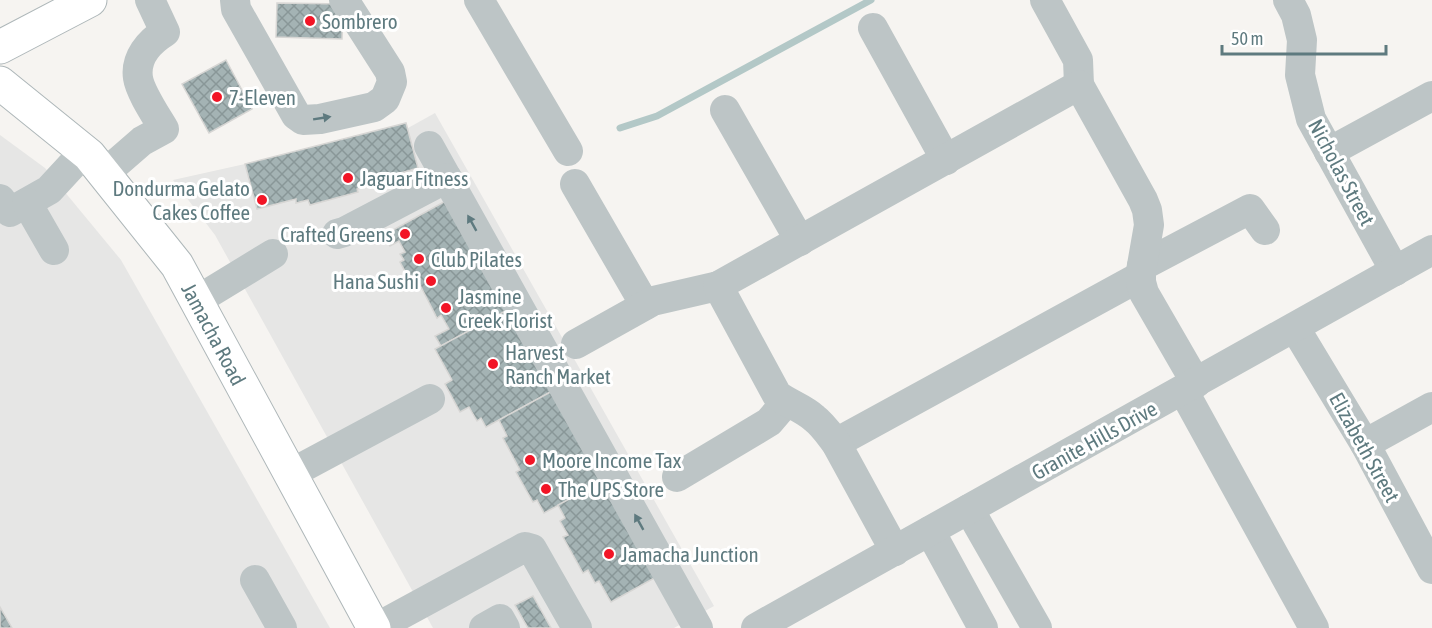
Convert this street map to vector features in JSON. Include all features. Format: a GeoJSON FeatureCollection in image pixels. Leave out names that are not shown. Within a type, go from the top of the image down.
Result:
{"type":"FeatureCollection","features":[{"type":"Feature","properties":{"kind":"main road"},"geometry":{"type":"LineString","coordinates":[[0,47],[90,0]]}},
{"type":"Feature","properties":{"kind":"main road","name":"Jamacha Road"},"geometry":{"type":"LineString","coordinates":[[0,82],[94,163],[177,265],[375,628]]}},
{"type":"Feature","properties":{"kind":"street"},"geometry":{"type":"LineString","coordinates":[[54,250],[13,201],[49,190],[94,163],[164,129],[138,80],[141,57],[146,48],[165,32],[150,0]]}},
{"type":"Feature","properties":{"kind":"street"},"geometry":{"type":"LineString","coordinates":[[235,0],[236,9],[281,89],[296,115],[303,120],[320,119],[374,107],[386,99],[392,82],[390,72],[344,0]]}},
{"type":"Feature","properties":{"kind":"street"},"geometry":{"type":"LineString","coordinates":[[479,0],[567,151]]}},
{"type":"Feature","properties":{"kind":"street"},"geometry":{"type":"LineString","coordinates":[[1045,0],[1078,60],[1079,85],[1147,210],[1149,225],[1141,271],[1144,292],[1189,387],[1314,628]]}},
{"type":"Feature","properties":{"kind":"street","name":"Nicholas Street"},"geometry":{"type":"LineString","coordinates":[[1288,0],[1296,15],[1302,40],[1300,75],[1311,119],[1395,271]]}},
{"type":"Feature","properties":{"kind":"street"},"geometry":{"type":"LineString","coordinates":[[873,28],[946,160]]}},
{"type":"Feature","properties":{"kind":"street"},"geometry":{"type":"LineString","coordinates":[[576,344],[653,301],[718,286],[1079,85]]}},
{"type":"Feature","properties":{"kind":"street"},"geometry":{"type":"LineString","coordinates":[[1329,152],[1432,96]]}},
{"type":"Feature","properties":{"kind":"street"},"geometry":{"type":"LineString","coordinates":[[725,110],[800,241]]}},
{"type":"Feature","properties":{"kind":"street"},"geometry":{"type":"LineString","coordinates":[[429,146],[698,628]]}},
{"type":"Feature","properties":{"kind":"street"},"geometry":{"type":"LineString","coordinates":[[337,234],[447,178]]}},
{"type":"Feature","properties":{"kind":"street"},"geometry":{"type":"LineString","coordinates":[[575,184],[645,305]]}},
{"type":"Feature","properties":{"kind":"street"},"geometry":{"type":"LineString","coordinates":[[836,443],[1250,209],[1265,230]]}},
{"type":"Feature","properties":{"kind":"street","name":"Granite Hills Drive"},"geometry":{"type":"LineString","coordinates":[[756,628],[1432,250]]}},
{"type":"Feature","properties":{"kind":"street"},"geometry":{"type":"LineString","coordinates":[[196,301],[273,254]]}},
{"type":"Feature","properties":{"kind":"street"},"geometry":{"type":"LineString","coordinates":[[718,286],[777,395],[813,417],[825,428],[836,443],[895,551]]}},
{"type":"Feature","properties":{"kind":"street","name":"Elizabeth Street"},"geometry":{"type":"LineString","coordinates":[[1295,328],[1365,444],[1432,569]]}},
{"type":"Feature","properties":{"kind":"street"},"geometry":{"type":"LineString","coordinates":[[290,474],[430,399]]}},
{"type":"Feature","properties":{"kind":"street"},"geometry":{"type":"LineString","coordinates":[[677,477],[769,422],[786,402]]}},
{"type":"Feature","properties":{"kind":"street"},"geometry":{"type":"LineString","coordinates":[[1365,444],[1432,407]]}},
{"type":"Feature","properties":{"kind":"street"},"geometry":{"type":"LineString","coordinates":[[969,509],[1037,628]]}},
{"type":"Feature","properties":{"kind":"street"},"geometry":{"type":"LineString","coordinates":[[930,531],[983,628]]}},
{"type":"Feature","properties":{"kind":"street"},"geometry":{"type":"LineString","coordinates":[[375,628],[525,547],[532,549],[577,628]]}},
{"type":"Feature","properties":{"kind":"street"},"geometry":{"type":"LineString","coordinates":[[255,580],[282,628]]}},
{"type":"Feature","properties":{"kind":"street"},"geometry":{"type":"LineString","coordinates":[[484,628],[500,619],[505,628]]}},
{"type":"Feature","properties":{"kind":"shaded area"},"geometry":{"type":"Polygon","coordinates":[[[435,113],[714,606],[674,628],[433,628],[215,235],[173,180],[406,123],[408,128],[435,113]]]}},
{"type":"Feature","properties":{"kind":"shaded area"},"geometry":{"type":"Polygon","coordinates":[[[0,135],[45,168],[121,260],[330,628],[0,628],[0,135]]]}},
{"type":"Feature","properties":{"kind":"building","name":"Sombrero"},"geometry":{"type":"Polygon","coordinates":[[[277,3],[343,4],[342,39],[276,37],[277,3]]]}},
{"type":"Feature","properties":{"kind":"building","name":"7-Eleven"},"geometry":{"type":"Polygon","coordinates":[[[226,60],[252,109],[209,133],[182,84],[226,60]]]}},
{"type":"Feature","properties":{"kind":"building"},"geometry":{"type":"Polygon","coordinates":[[[406,123],[418,168],[390,176],[391,180],[357,189],[358,192],[310,205],[308,200],[296,203],[296,199],[257,209],[245,164],[406,123]]]}},
{"type":"Feature","properties":{"kind":"building"},"geometry":{"type":"Polygon","coordinates":[[[451,198],[511,308],[441,346],[435,336],[449,329],[441,315],[437,318],[420,285],[414,288],[400,262],[404,260],[400,254],[405,252],[399,241],[390,246],[384,235],[451,198]]]}},
{"type":"Feature","properties":{"kind":"building","name":"Harvest Ranch Market"},"geometry":{"type":"Polygon","coordinates":[[[511,308],[556,389],[486,427],[481,418],[477,421],[469,407],[460,412],[445,384],[452,380],[435,349],[511,308]]]}},
{"type":"Feature","properties":{"kind":"building"},"geometry":{"type":"Polygon","coordinates":[[[556,389],[605,480],[544,513],[537,500],[533,502],[516,472],[520,470],[503,438],[507,436],[499,420],[556,389]]]}},
{"type":"Feature","properties":{"kind":"building","name":"Jamacha Junction"},"geometry":{"type":"Polygon","coordinates":[[[605,480],[658,576],[611,602],[599,581],[595,583],[588,570],[583,573],[563,537],[568,535],[560,521],[565,518],[558,505],[605,480]]]}},
{"type":"Feature","properties":{"kind":"building"},"geometry":{"type":"Polygon","coordinates":[[[533,596],[551,628],[528,628],[515,605],[533,596]]]}},
{"type":"Feature","properties":{"kind":"building"},"geometry":{"type":"Polygon","coordinates":[[[0,607],[12,628],[0,628],[0,607]]]}},
{"type":"Feature","properties":{"kind":"waterway"},"geometry":{"type":"LineString","coordinates":[[620,128],[657,116],[871,0]]}},
{"type":"Feature","properties":{"kind":"place","name":"Sombrero"},"geometry":{"type":"Point","coordinates":[310,21]}},
{"type":"Feature","properties":{"kind":"place","name":"7-Eleven"},"geometry":{"type":"Point","coordinates":[217,97]}},
{"type":"Feature","properties":{"kind":"place","name":"Jaguar Fitness"},"geometry":{"type":"Point","coordinates":[348,178]}},
{"type":"Feature","properties":{"kind":"place","name":"Dondurma Gelato Cakes Coffee"},"geometry":{"type":"Point","coordinates":[262,200]}},
{"type":"Feature","properties":{"kind":"place","name":"Crafted Greens"},"geometry":{"type":"Point","coordinates":[405,234]}},
{"type":"Feature","properties":{"kind":"place","name":"Club Pilates"},"geometry":{"type":"Point","coordinates":[419,259]}},
{"type":"Feature","properties":{"kind":"place","name":"Hana Sushi"},"geometry":{"type":"Point","coordinates":[431,281]}},
{"type":"Feature","properties":{"kind":"place","name":"Jasmine Creek Florist"},"geometry":{"type":"Point","coordinates":[446,308]}},
{"type":"Feature","properties":{"kind":"place","name":"Harvest Ranch Market"},"geometry":{"type":"Point","coordinates":[493,364]}},
{"type":"Feature","properties":{"kind":"place","name":"Moore Income Tax"},"geometry":{"type":"Point","coordinates":[530,460]}},
{"type":"Feature","properties":{"kind":"place","name":"The UPS Store"},"geometry":{"type":"Point","coordinates":[546,489]}},
{"type":"Feature","properties":{"kind":"place","name":"Jamacha Junction"},"geometry":{"type":"Point","coordinates":[609,554]}}]}
